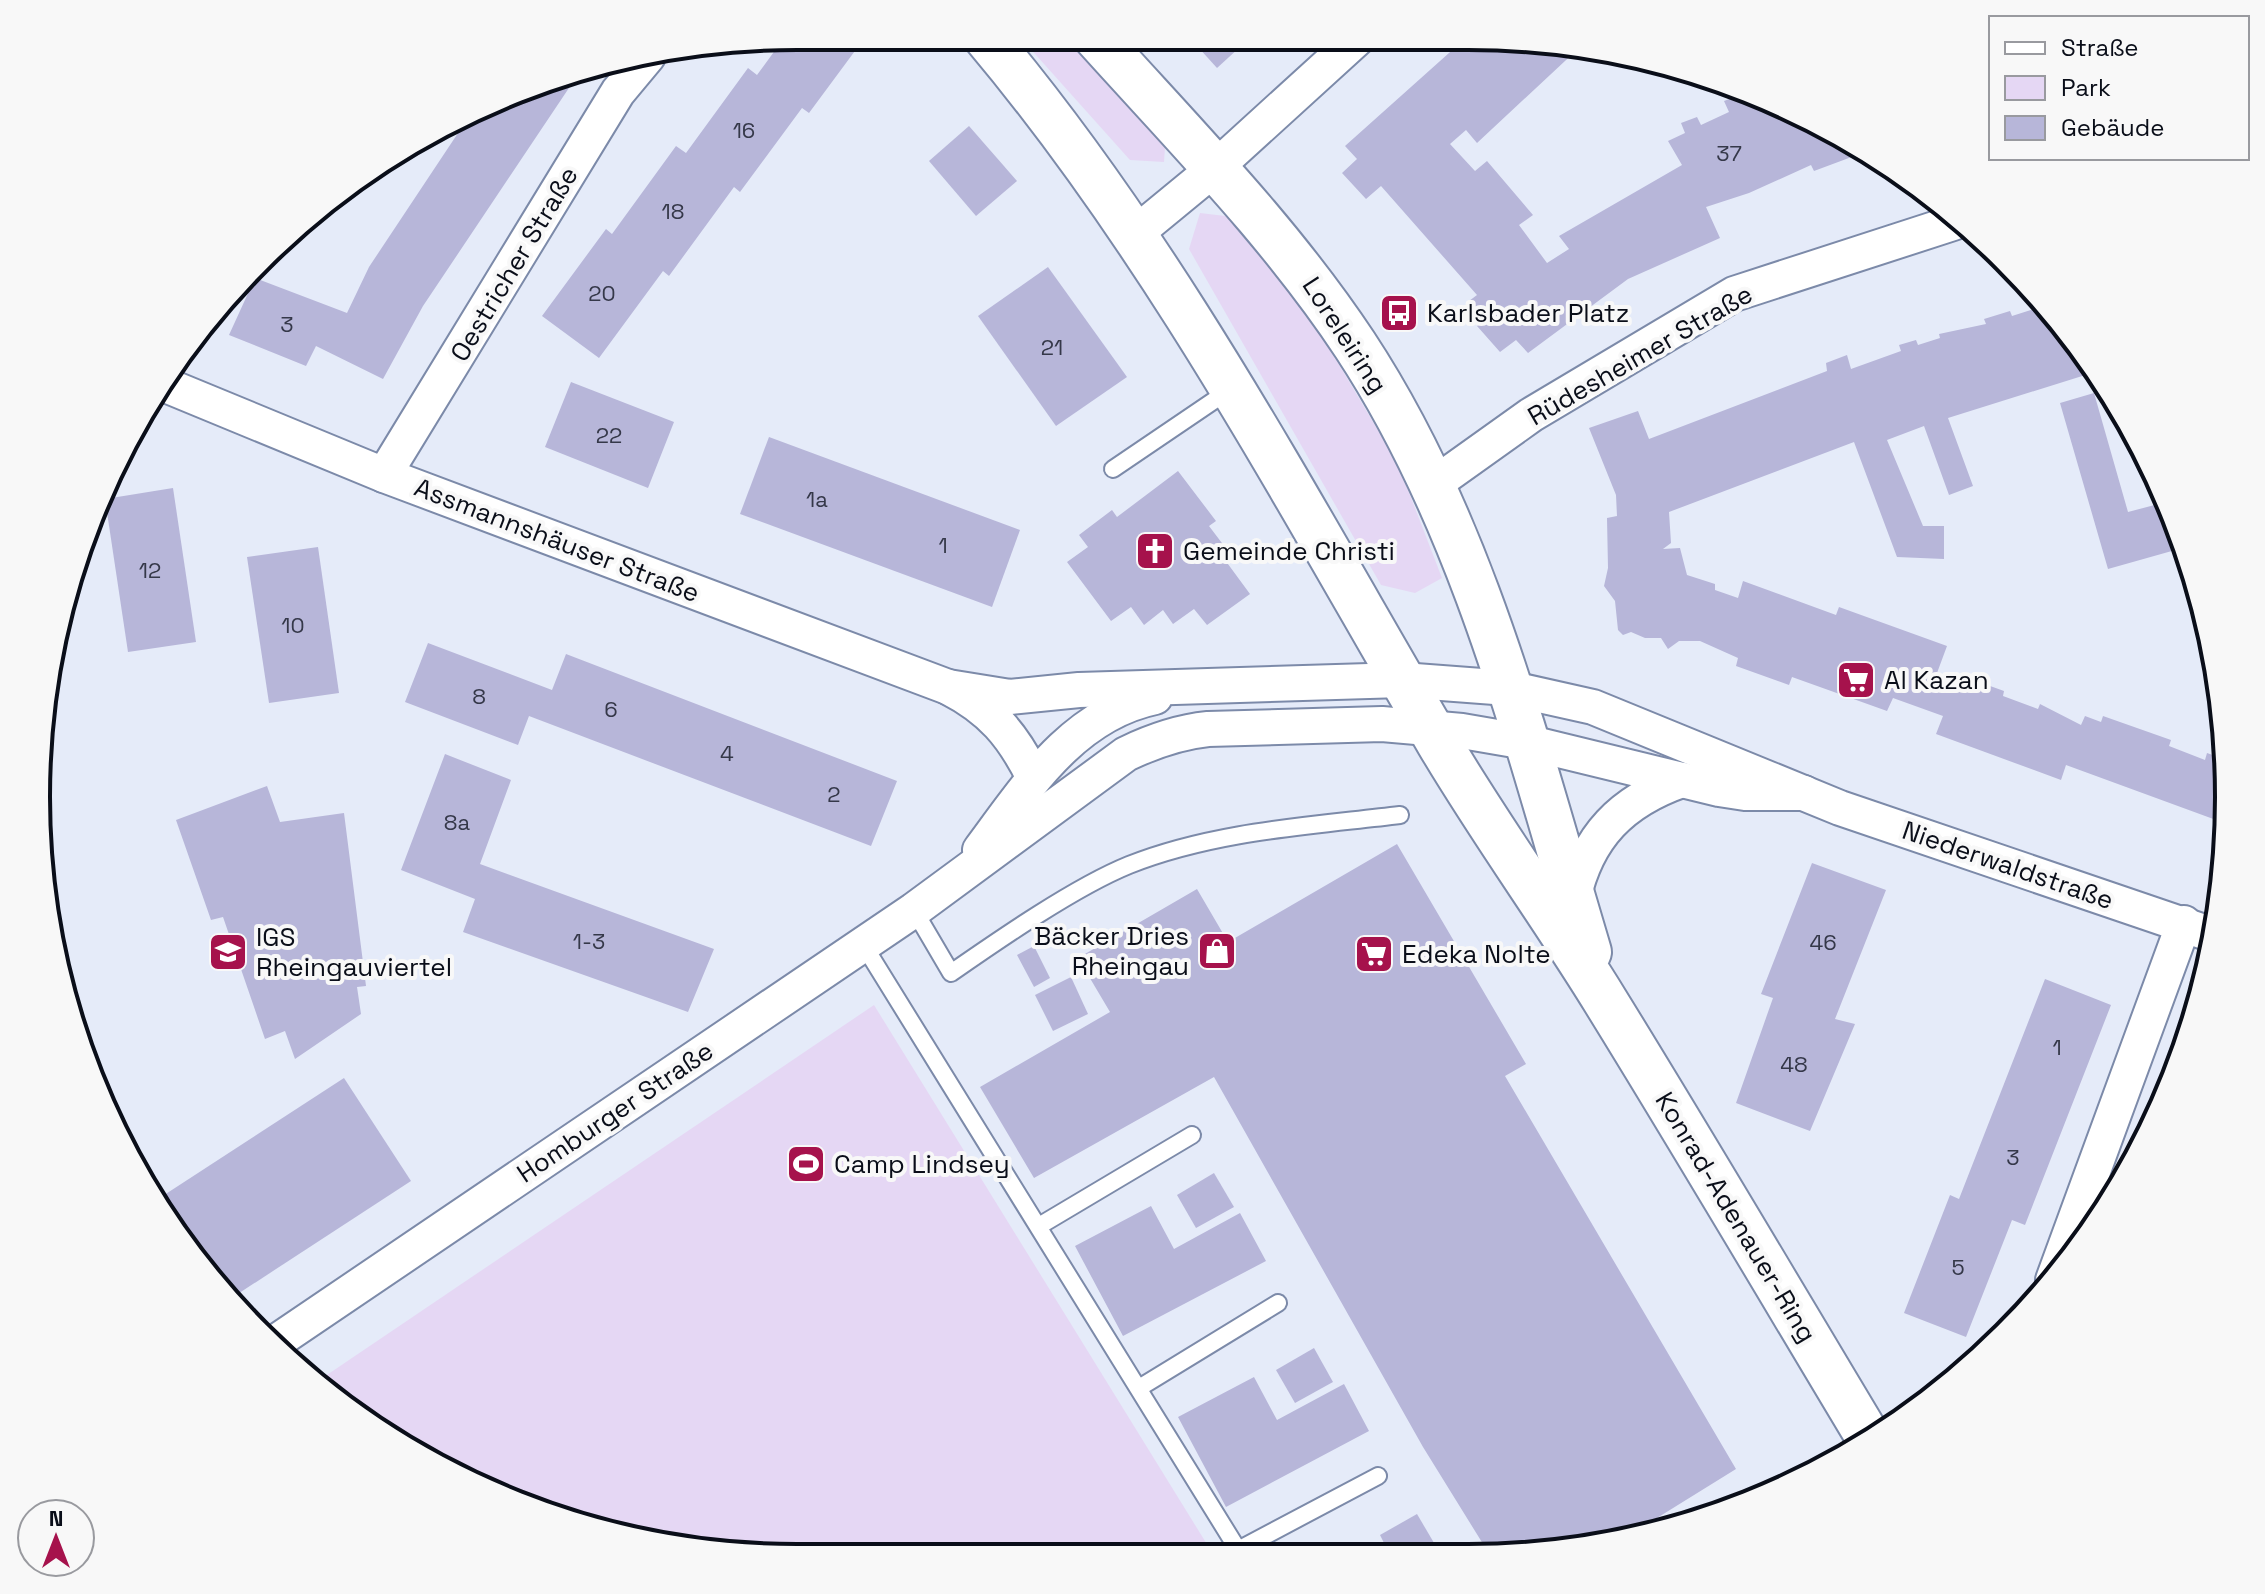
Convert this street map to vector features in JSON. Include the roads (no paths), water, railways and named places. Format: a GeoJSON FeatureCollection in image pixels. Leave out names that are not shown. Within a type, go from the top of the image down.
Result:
{"type":"FeatureCollection","features":[{"type":"Feature","properties":{"kind":"main road"},"geometry":{"type":"LineString","coordinates":[[997,50],[1042,104],[1136,233],[1232,388],[1402,680]]}},
{"type":"Feature","properties":{"kind":"main road","name":"Loreleiring"},"geometry":{"type":"LineString","coordinates":[[1108,50],[1295,260],[1357,347],[1433,485],[1480,604],[1508,688]]}},
{"type":"Feature","properties":{"kind":"main road","name":"Konrad-Adenauer-Ring"},"geometry":{"type":"LineString","coordinates":[[1402,680],[1478,808],[1603,998],[1864,1430]]}},
{"type":"Feature","properties":{"kind":"main road","name":"Konrad-Adenauer-Ring"},"geometry":{"type":"LineString","coordinates":[[1508,688],[1603,998]]}},
{"type":"Feature","properties":{"kind":"street"},"geometry":{"type":"LineString","coordinates":[[1136,233],[1215,168],[1345,50]]}},
{"type":"Feature","properties":{"kind":"street","name":"Oestricher Straße"},"geometry":{"type":"LineString","coordinates":[[384,475],[618,92],[639,67]]}},
{"type":"Feature","properties":{"kind":"street","name":"Rüdesheimer Straße"},"geometry":{"type":"LineString","coordinates":[[1433,485],[1531,415],[1734,294],[1948,225]]}},
{"type":"Feature","properties":{"kind":"street","name":"Assmannshäuser Straße"},"geometry":{"type":"LineString","coordinates":[[172,388],[384,475],[948,687],[988,711],[1002,724],[1034,778]]}},
{"type":"Feature","properties":{"kind":"street"},"geometry":{"type":"LineString","coordinates":[[1214,685],[1402,680],[1508,688]]}},
{"type":"Feature","properties":{"kind":"street","name":"Assmannshäuser Straße"},"geometry":{"type":"LineString","coordinates":[[948,687],[1010,697],[1079,690],[1214,685]]}},
{"type":"Feature","properties":{"kind":"street","name":"Homburger Straße"},"geometry":{"type":"LineString","coordinates":[[958,879],[1034,778],[1076,735],[1119,709],[1146,699],[1214,685]]}},
{"type":"Feature","properties":{"kind":"street","name":"Niederwaldstraße"},"geometry":{"type":"LineString","coordinates":[[1508,688],[1593,707],[1804,793],[2198,929]]}},
{"type":"Feature","properties":{"kind":"street","name":"Homburger Straße"},"geometry":{"type":"LineString","coordinates":[[282,1338],[914,910],[1126,754],[1185,731],[1208,729],[1353,724],[1431,728]]}},
{"type":"Feature","properties":{"kind":"street"},"geometry":{"type":"LineString","coordinates":[[1431,728],[1526,742]]}},
{"type":"Feature","properties":{"kind":"street","name":"Niederwaldstraße"},"geometry":{"type":"LineString","coordinates":[[1526,742],[1745,793],[1804,793]]}},
{"type":"Feature","properties":{"kind":"street"},"geometry":{"type":"LineString","coordinates":[[1573,899],[1588,852],[1618,813],[1654,790],[1682,780]]}},
{"type":"Feature","properties":{"kind":"street"},"geometry":{"type":"LineString","coordinates":[[2070,1240],[2198,929]]}},
{"type":"Feature","properties":{"kind":"lane"},"geometry":{"type":"LineString","coordinates":[[1113,469],[1232,388]]}},
{"type":"Feature","properties":{"kind":"lane"},"geometry":{"type":"LineString","coordinates":[[914,910],[951,973],[1087,888],[1152,857],[1199,843],[1400,815]]}},
{"type":"Feature","properties":{"kind":"lane"},"geometry":{"type":"LineString","coordinates":[[863,944],[1234,1544]]}},
{"type":"Feature","properties":{"kind":"lane"},"geometry":{"type":"LineString","coordinates":[[1039,1226],[1192,1135]]}},
{"type":"Feature","properties":{"kind":"lane"},"geometry":{"type":"LineString","coordinates":[[1139,1388],[1278,1303]]}},
{"type":"Feature","properties":{"kind":"lane"},"geometry":{"type":"LineString","coordinates":[[1254,1544],[1378,1476]]}},
{"type":"Feature","properties":{"kind":"place","name":"Karlsbader Platz"},"geometry":{"type":"Point","coordinates":[1399,313]}},
{"type":"Feature","properties":{"kind":"place","name":"Gemeinde Christi"},"geometry":{"type":"Point","coordinates":[1155,551]}},
{"type":"Feature","properties":{"kind":"place","name":"Al Kazan"},"geometry":{"type":"Point","coordinates":[1856,680]}},
{"type":"Feature","properties":{"kind":"place","name":"Bäcker Dries Rheingau"},"geometry":{"type":"Point","coordinates":[1217,951]}},
{"type":"Feature","properties":{"kind":"place","name":"IGS Rheingauviertel"},"geometry":{"type":"Point","coordinates":[228,952]}},
{"type":"Feature","properties":{"kind":"place","name":"Edeka Nolte"},"geometry":{"type":"Point","coordinates":[1374,954]}},
{"type":"Feature","properties":{"kind":"place","name":"Camp Lindsey"},"geometry":{"type":"Point","coordinates":[806,1164]}}]}
